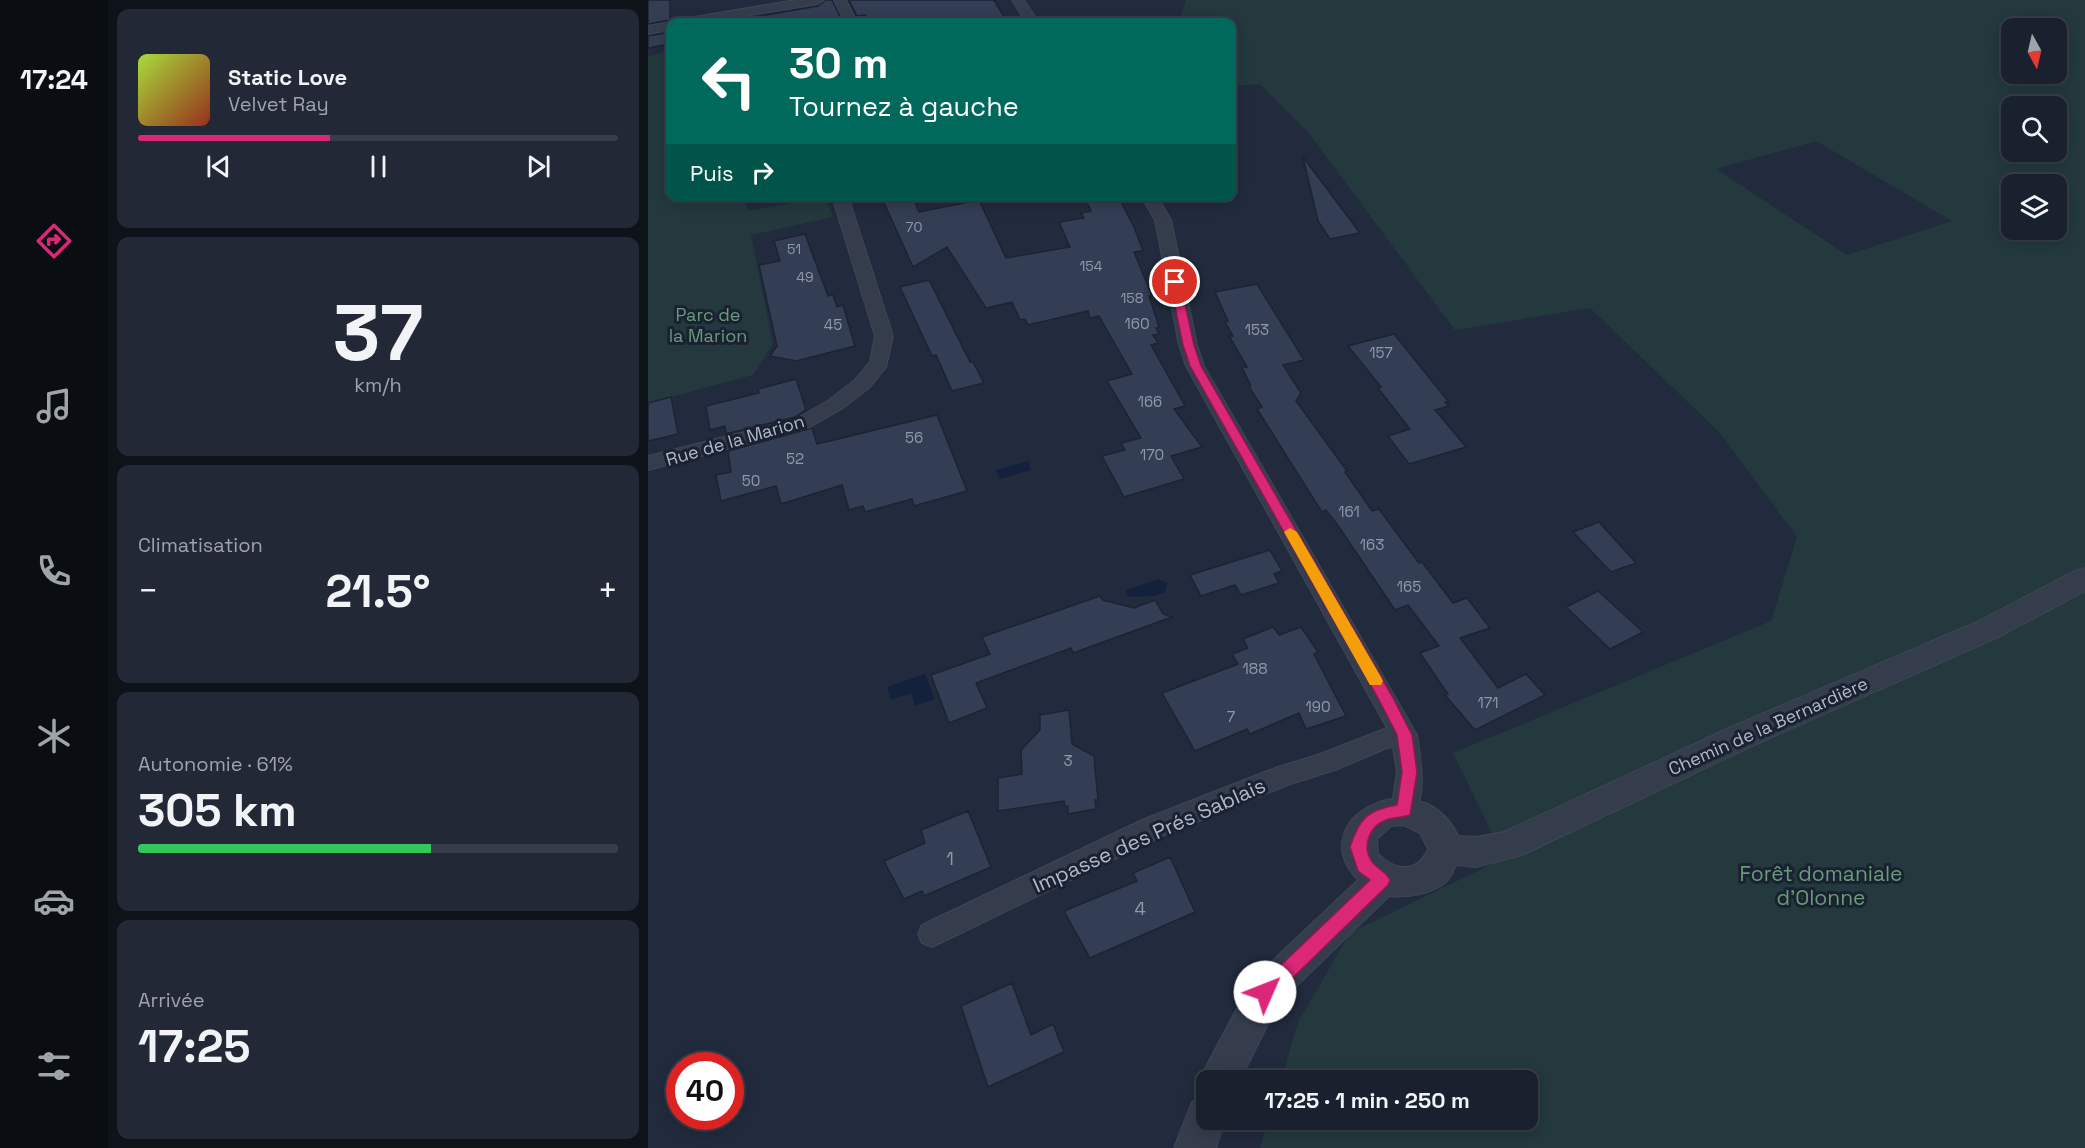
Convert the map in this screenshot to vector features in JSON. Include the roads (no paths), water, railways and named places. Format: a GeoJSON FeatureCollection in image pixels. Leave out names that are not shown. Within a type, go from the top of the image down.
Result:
{"type":"FeatureCollection","features":[{"type":"Feature","properties":{"kind":"street"},"geometry":{"type":"LineString","coordinates":[[713,18],[818,0]]}},
{"type":"Feature","properties":{"kind":"street"},"geometry":{"type":"LineString","coordinates":[[840,0],[849,18]]}},
{"type":"Feature","properties":{"kind":"street"},"geometry":{"type":"LineString","coordinates":[[1018,0],[1029,18]]}},
{"type":"Feature","properties":{"kind":"street"},"geometry":{"type":"LineString","coordinates":[[648,30],[666,27]]}},
{"type":"Feature","properties":{"kind":"street","name":"Rue de la Marion"},"geometry":{"type":"LineString","coordinates":[[648,463],[803,423],[836,404],[862,384],[879,363],[884,336],[842,201]]}},
{"type":"Feature","properties":{"kind":"street"},"geometry":{"type":"LineString","coordinates":[[1152,201],[1163,220],[1188,345],[1196,366],[1404,735],[1410,772],[1404,811]]}},
{"type":"Feature","properties":{"kind":"street","name":"Chemin de la Bernardière"},"geometry":{"type":"LineString","coordinates":[[1445,849],[1476,852],[1510,845],[1699,755],[1973,636],[2053,597],[2085,578]]}},
{"type":"Feature","properties":{"kind":"street","name":"Impasse des Prés Sablais"},"geometry":{"type":"LineString","coordinates":[[932,934],[1152,828],[1284,775],[1326,763],[1383,739],[1404,735]]}},
{"type":"Feature","properties":{"kind":"street"},"geometry":{"type":"LineString","coordinates":[[1404,811],[1425,817],[1440,831],[1445,849],[1435,871],[1410,884],[1382,880],[1364,866],[1358,847],[1364,828],[1381,814],[1404,811]]}},
{"type":"Feature","properties":{"kind":"street"},"geometry":{"type":"LineString","coordinates":[[1224,1070],[1265,992],[1382,880]]}},
{"type":"Feature","properties":{"kind":"street"},"geometry":{"type":"LineString","coordinates":[[1195,1148],[1201,1130]]}},
{"type":"Feature","properties":{"kind":"water"},"geometry":{"type":"Polygon","coordinates":[[[1028,461],[1031,470],[1000,479],[996,470],[1028,461]]]}},
{"type":"Feature","properties":{"kind":"water"},"geometry":{"type":"Polygon","coordinates":[[[1158,579],[1167,583],[1165,592],[1155,596],[1128,597],[1126,590],[1158,579]]]}},
{"type":"Feature","properties":{"kind":"water"},"geometry":{"type":"Polygon","coordinates":[[[925,674],[935,699],[915,706],[911,693],[891,700],[887,687],[925,674]]]}},
{"type":"Feature","properties":{"kind":"park label","name":"Parc de la Marion"},"geometry":{"type":"Point","coordinates":[708,324]}},
{"type":"Feature","properties":{"kind":"park label","name":"Forêt domaniale d'Olonne"},"geometry":{"type":"Point","coordinates":[1821,885]}}]}
